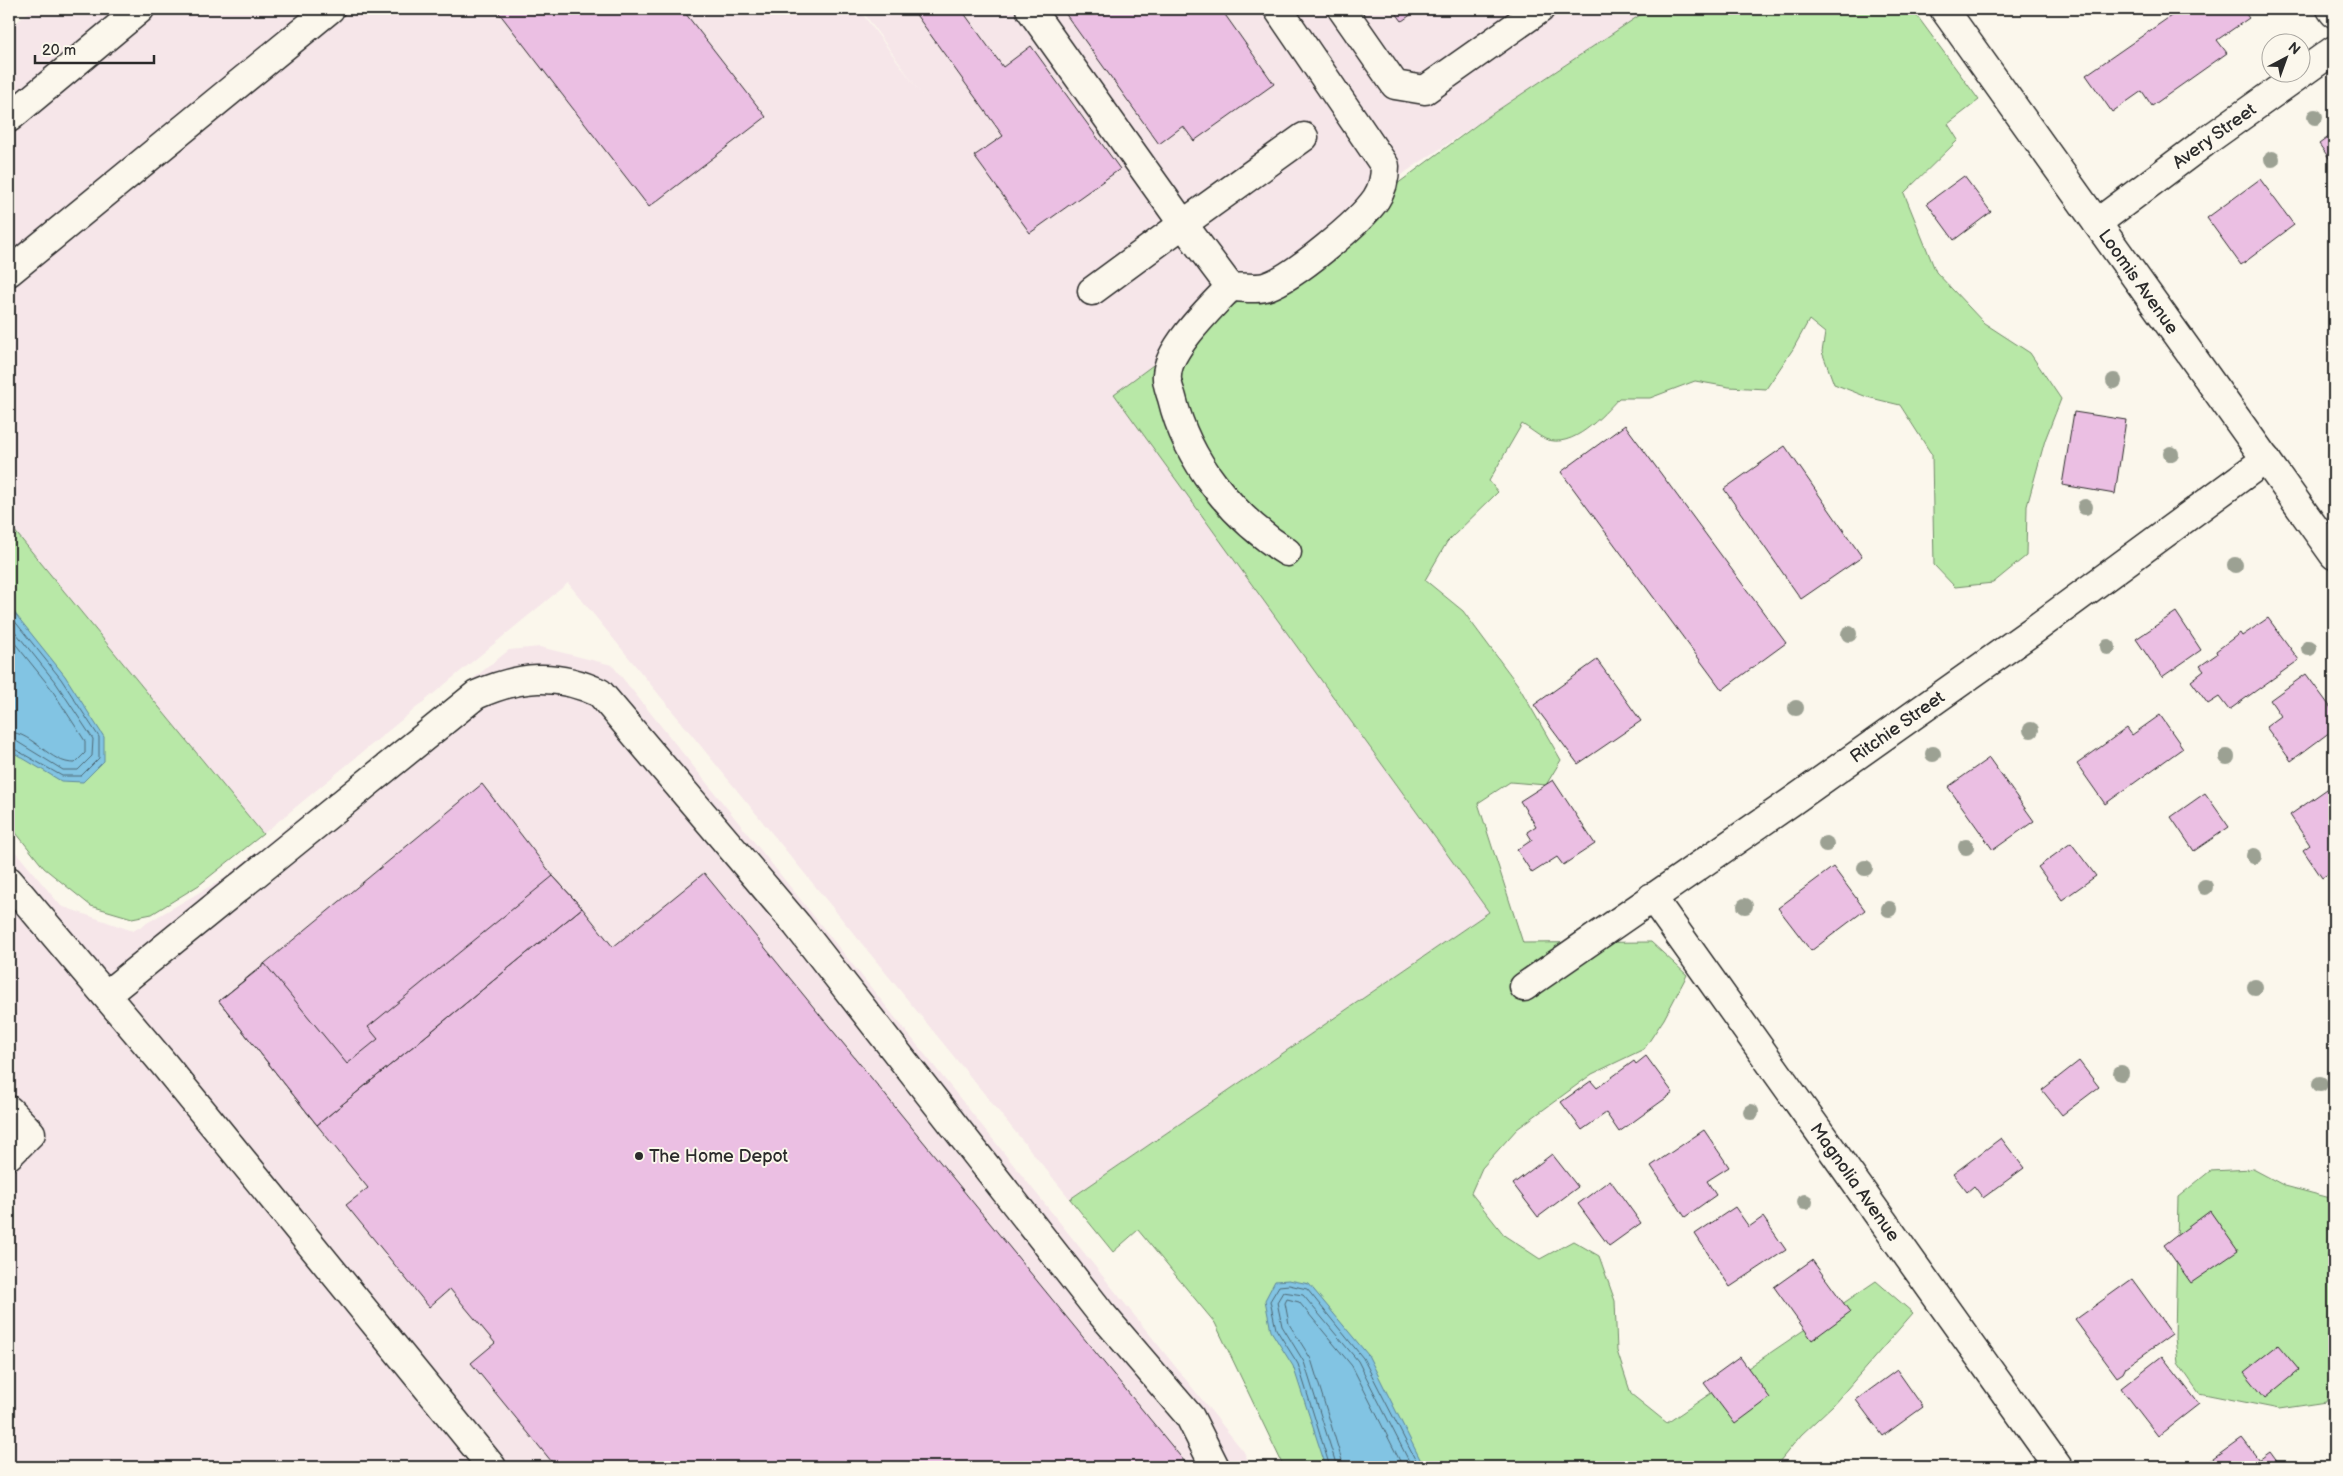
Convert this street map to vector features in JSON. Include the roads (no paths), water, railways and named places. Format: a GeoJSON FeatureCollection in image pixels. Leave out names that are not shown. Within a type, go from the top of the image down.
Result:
{"type":"FeatureCollection","features":[{"type":"Feature","properties":{"kind":"street"},"geometry":{"type":"LineString","coordinates":[[9,118],[140,9]]}},
{"type":"Feature","properties":{"kind":"street"},"geometry":{"type":"LineString","coordinates":[[9,272],[330,9]]}},
{"type":"Feature","properties":{"kind":"street"},"geometry":{"type":"LineString","coordinates":[[1030,9],[1230,287]]}},
{"type":"Feature","properties":{"kind":"street"},"geometry":{"type":"LineString","coordinates":[[1278,9],[1385,166],[1385,176],[1376,198],[1359,218],[1289,275],[1267,287],[1230,287],[1200,318],[1176,350],[1167,375],[1177,420],[1197,463],[1231,504],[1266,538],[1287,552]]}},
{"type":"Feature","properties":{"kind":"street"},"geometry":{"type":"LineString","coordinates":[[1342,9],[1395,84],[1424,90],[1540,9]]}},
{"type":"Feature","properties":{"kind":"street","name":"Loomis Avenue"},"geometry":{"type":"LineString","coordinates":[[1944,9],[2334,555]]}},
{"type":"Feature","properties":{"kind":"street"},"geometry":{"type":"LineString","coordinates":[[2331,9],[2334,13]]}},
{"type":"Feature","properties":{"kind":"street","name":"Avery Street"},"geometry":{"type":"LineString","coordinates":[[2097,223],[2205,142],[2334,50]]}},
{"type":"Feature","properties":{"kind":"street"},"geometry":{"type":"LineString","coordinates":[[1092,291],[1304,137]]}},
{"type":"Feature","properties":{"kind":"street","name":"Ritchie Street"},"geometry":{"type":"LineString","coordinates":[[1524,987],[1791,802],[2083,594],[2266,459]]}},
{"type":"Feature","properties":{"kind":"street"},"geometry":{"type":"LineString","coordinates":[[106,996],[476,695],[500,684],[532,678],[559,679],[583,684],[600,692],[797,924],[1100,1312],[1190,1417],[1215,1467]]}},
{"type":"Feature","properties":{"kind":"street"},"geometry":{"type":"LineString","coordinates":[[9,881],[175,1077],[492,1467]]}},
{"type":"Feature","properties":{"kind":"street","name":"Magnolia Avenue"},"geometry":{"type":"LineString","coordinates":[[1652,897],[2058,1467]]}},
{"type":"Feature","properties":{"kind":"street"},"geometry":{"type":"LineString","coordinates":[[9,1110],[31,1133],[9,1155]]}},
{"type":"Feature","properties":{"kind":"water"},"geometry":{"type":"Polygon","coordinates":[[[9,606],[65,676],[104,737],[104,761],[83,782],[61,781],[9,750],[9,606]]]}},
{"type":"Feature","properties":{"kind":"water"},"geometry":{"type":"Polygon","coordinates":[[[1289,1280],[1309,1284],[1368,1355],[1424,1467],[1326,1467],[1293,1366],[1271,1331],[1265,1300],[1275,1281],[1289,1280]]]}},
{"type":"Feature","properties":{"kind":"place","name":"The Home Depot"},"geometry":{"type":"Point","coordinates":[639,1156]}}]}
